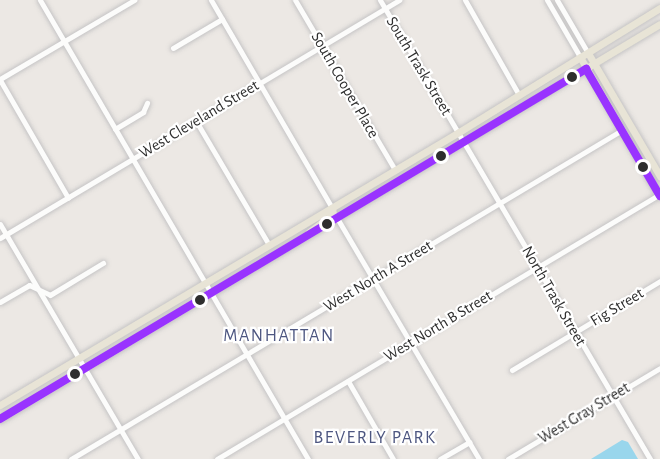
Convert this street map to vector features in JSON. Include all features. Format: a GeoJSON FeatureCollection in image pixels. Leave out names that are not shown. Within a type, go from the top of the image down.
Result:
{"type":"FeatureCollection","features":[{"type":"Feature","properties":{"kind":"main road"},"geometry":{"type":"LineString","coordinates":[[0,405],[459,132],[660,8]]}},
{"type":"Feature","properties":{"kind":"main road"},"geometry":{"type":"LineString","coordinates":[[0,419],[660,24]]}},
{"type":"Feature","properties":{"kind":"main road"},"geometry":{"type":"LineString","coordinates":[[588,52],[660,176]]}},
{"type":"Feature","properties":{"kind":"main road"},"geometry":{"type":"LineString","coordinates":[[580,57],[660,194]]}},
{"type":"Feature","properties":{"kind":"main road"},"geometry":{"type":"LineString","coordinates":[[337,218],[336,211],[357,198],[369,186]]}},
{"type":"Feature","properties":{"kind":"main road"},"geometry":{"type":"LineString","coordinates":[[306,237],[313,228],[333,214],[332,208]]}},
{"type":"Feature","properties":{"kind":"street"},"geometry":{"type":"LineString","coordinates":[[40,0],[308,459]]}},
{"type":"Feature","properties":{"kind":"street"},"geometry":{"type":"LineString","coordinates":[[68,198],[0,80],[134,0]]}},
{"type":"Feature","properties":{"kind":"street"},"geometry":{"type":"LineString","coordinates":[[211,0],[332,208]]}},
{"type":"Feature","properties":{"kind":"street","name":"South Cooper Place"},"geometry":{"type":"LineString","coordinates":[[295,0],[395,170]]}},
{"type":"Feature","properties":{"kind":"street","name":"South Trask Street"},"geometry":{"type":"LineString","coordinates":[[380,0],[459,132]]}},
{"type":"Feature","properties":{"kind":"street","name":"West Cleveland Street"},"geometry":{"type":"LineString","coordinates":[[0,238],[399,0]]}},
{"type":"Feature","properties":{"kind":"street"},"geometry":{"type":"LineString","coordinates":[[465,0],[519,95]]}},
{"type":"Feature","properties":{"kind":"street"},"geometry":{"type":"LineString","coordinates":[[547,0],[580,57]]}},
{"type":"Feature","properties":{"kind":"street"},"geometry":{"type":"LineString","coordinates":[[557,0],[588,52]]}},
{"type":"Feature","properties":{"kind":"street"},"geometry":{"type":"LineString","coordinates":[[173,48],[222,20]]}},
{"type":"Feature","properties":{"kind":"street"},"geometry":{"type":"LineString","coordinates":[[115,129],[143,112],[147,103]]}},
{"type":"Feature","properties":{"kind":"street"},"geometry":{"type":"LineString","coordinates":[[196,121],[269,246]]}},
{"type":"Feature","properties":{"kind":"street","name":"West North A Street"},"geometry":{"type":"LineString","coordinates":[[71,459],[622,130]]}},
{"type":"Feature","properties":{"kind":"street","name":"North Trask Street"},"geometry":{"type":"LineString","coordinates":[[459,132],[650,459]]}},
{"type":"Feature","properties":{"kind":"street","name":"West North B Street"},"geometry":{"type":"LineString","coordinates":[[217,459],[660,194]]}},
{"type":"Feature","properties":{"kind":"street"},"geometry":{"type":"LineString","coordinates":[[337,218],[479,459]]}},
{"type":"Feature","properties":{"kind":"street"},"geometry":{"type":"LineString","coordinates":[[0,224],[138,459]]}},
{"type":"Feature","properties":{"kind":"street"},"geometry":{"type":"LineString","coordinates":[[0,302],[29,285],[50,295],[103,263]]}},
{"type":"Feature","properties":{"kind":"street","name":"Fig Street"},"geometry":{"type":"LineString","coordinates":[[512,370],[660,281]]}},
{"type":"Feature","properties":{"kind":"street","name":"West Gray Street"},"geometry":{"type":"LineString","coordinates":[[508,459],[660,368]]}},
{"type":"Feature","properties":{"kind":"street"},"geometry":{"type":"LineString","coordinates":[[348,381],[393,459]]}},
{"type":"Feature","properties":{"kind":"street"},"geometry":{"type":"LineString","coordinates":[[440,459],[469,442]]}},
{"type":"Feature","properties":{"kind":"water"},"geometry":{"type":"Polygon","coordinates":[[[622,440],[628,442],[638,459],[591,459],[622,440]]]}},
{"type":"Feature","properties":{"kind":"transit line"},"geometry":{"type":"LineString","coordinates":[[0,419],[586,69],[660,196]]}},
{"type":"Feature","properties":{"kind":"district","name":"MANHATTAN"},"geometry":{"type":"Point","coordinates":[279,336]}},
{"type":"Feature","properties":{"kind":"district","name":"BEVERLY PARK"},"geometry":{"type":"Point","coordinates":[375,438]}}]}
